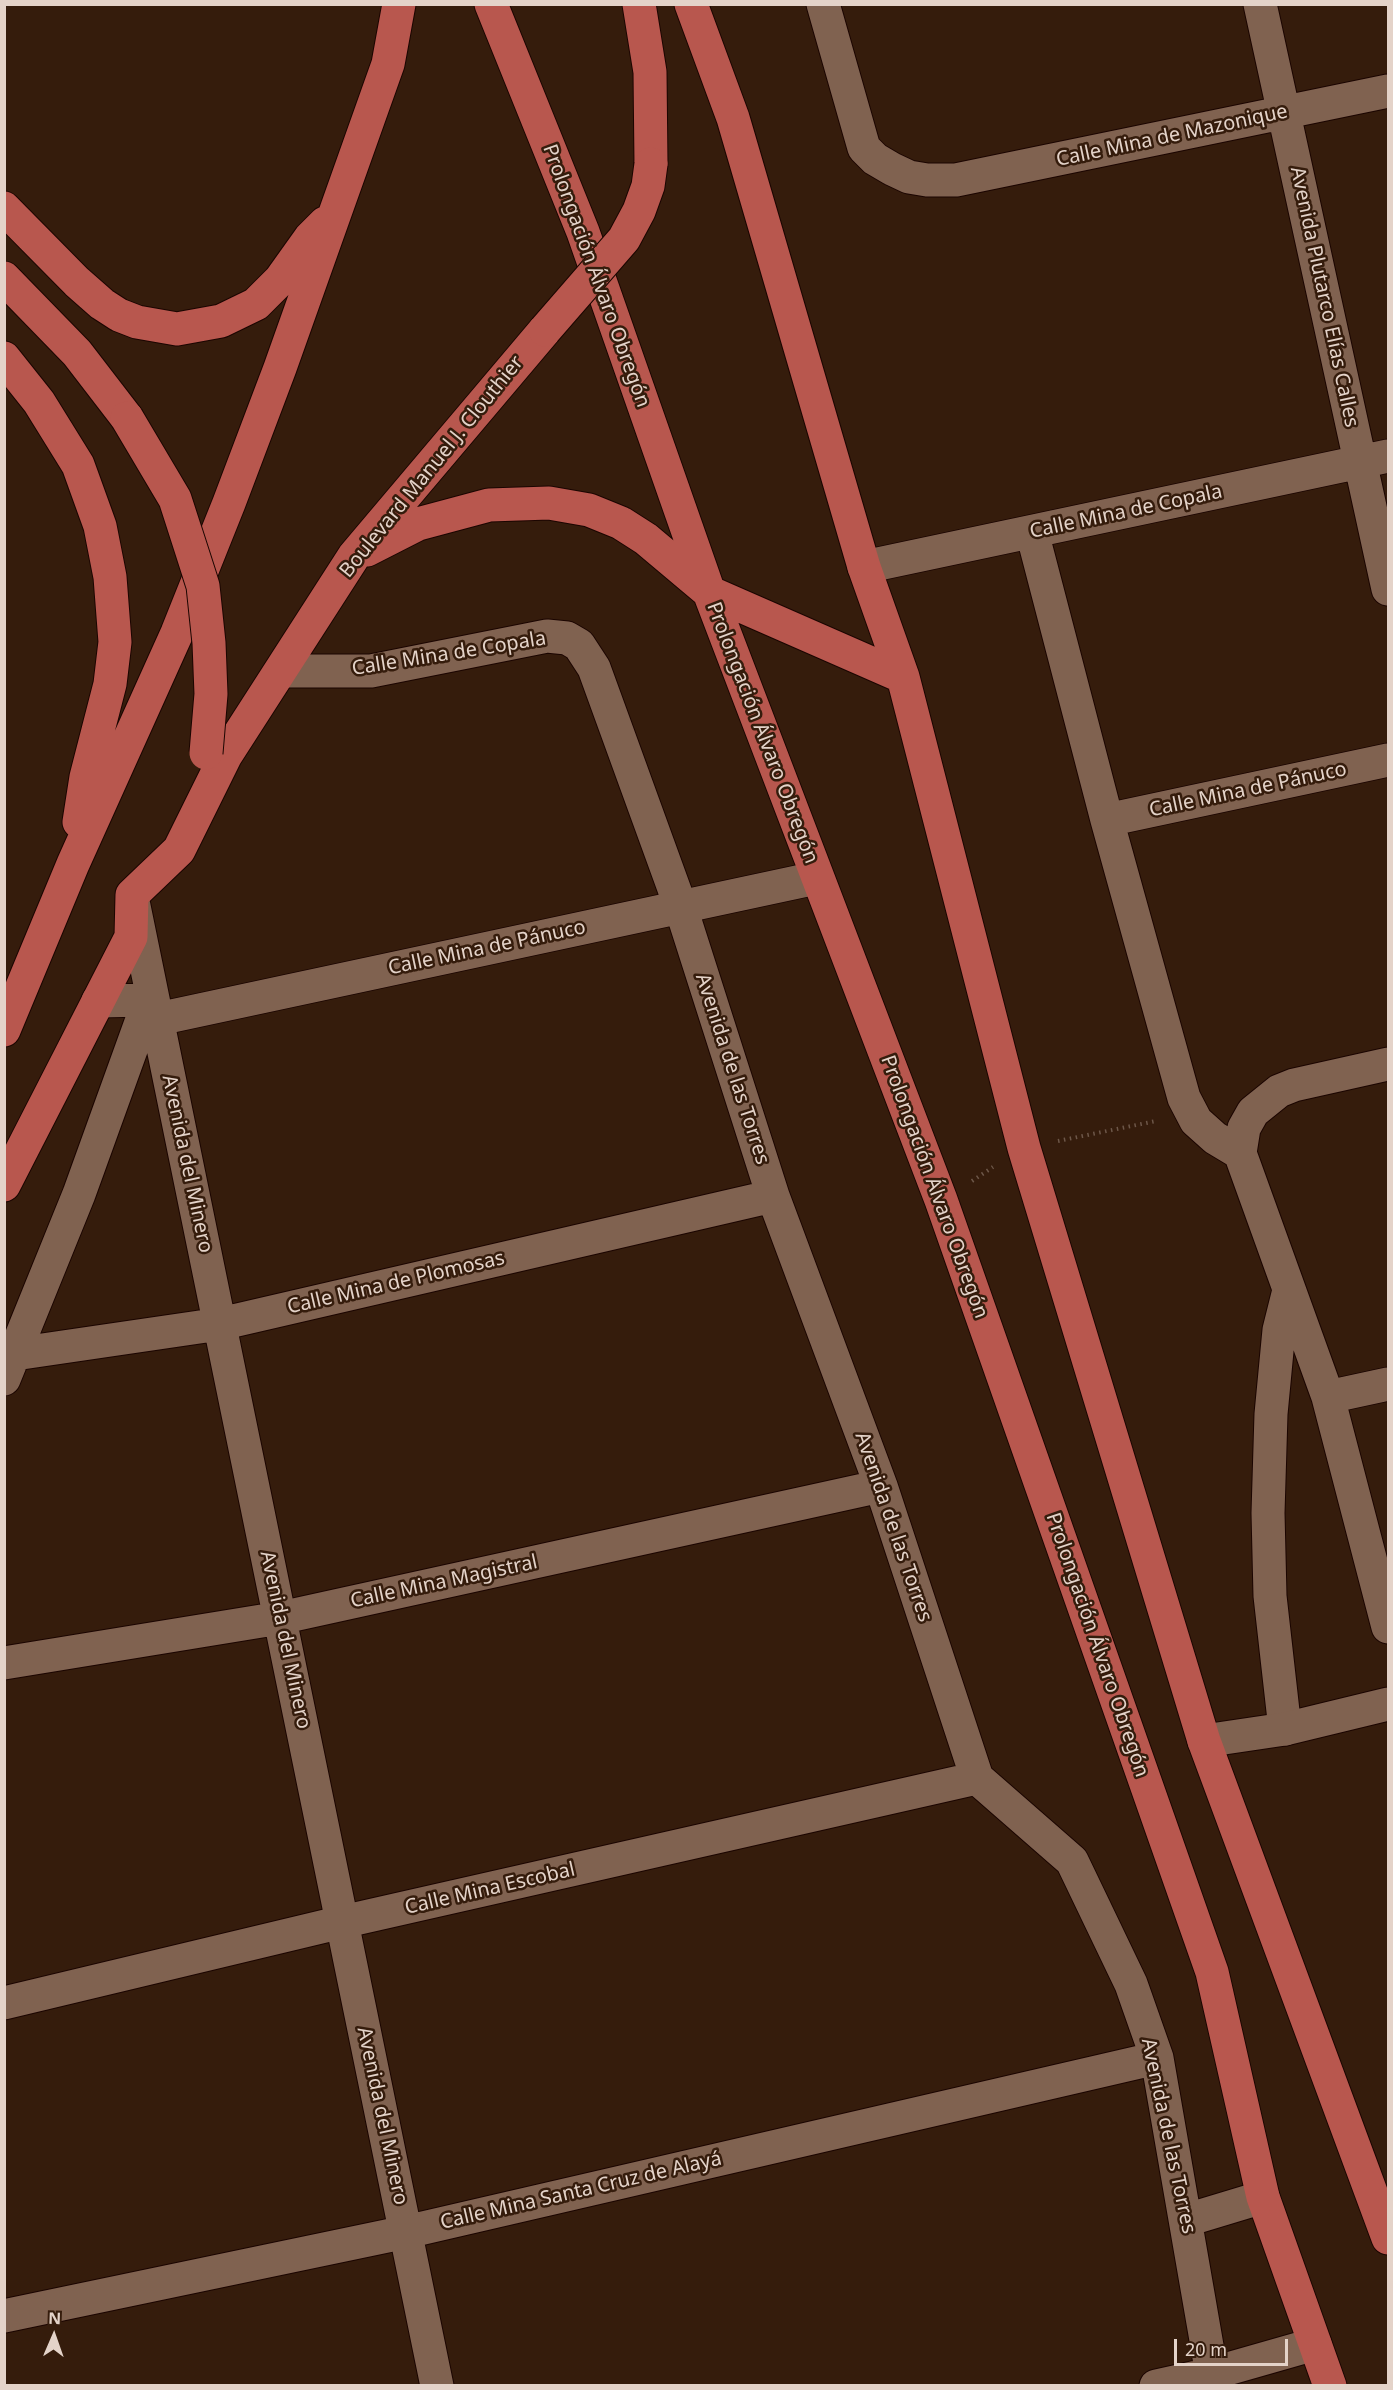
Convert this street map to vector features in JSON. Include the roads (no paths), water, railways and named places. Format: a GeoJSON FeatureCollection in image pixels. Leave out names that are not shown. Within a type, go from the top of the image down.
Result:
{"type":"FeatureCollection","features":[{"type":"Feature","properties":{"kind":"main road"},"geometry":{"type":"LineString","coordinates":[[7,1022],[73,864],[177,633],[280,368],[388,64],[399,4]]}},
{"type":"Feature","properties":{"kind":"main road","name":"Prolongación Álvaro Obregón"},"geometry":{"type":"LineString","coordinates":[[491,4],[583,231],[709,592],[816,878],[941,1200],[1212,1972],[1263,2197],[1330,2385]]}},
{"type":"Feature","properties":{"kind":"main road","name":"Boulevard Manuel J. Clouthier"},"geometry":{"type":"LineString","coordinates":[[132,895],[179,850],[226,755],[354,556],[624,239],[639,212],[648,186],[651,164],[650,72],[639,4]]}},
{"type":"Feature","properties":{"kind":"main road"},"geometry":{"type":"LineString","coordinates":[[691,4],[733,118],[864,567],[903,677],[1024,1148],[1204,1741],[1386,2226]]}},
{"type":"Feature","properties":{"kind":"main road"},"geometry":{"type":"LineString","coordinates":[[4,208],[102,304],[119,315],[137,322],[177,329],[221,321],[256,304],[269,293],[310,238],[336,212]]}},
{"type":"Feature","properties":{"kind":"main road"},"geometry":{"type":"LineString","coordinates":[[4,278],[76,353],[127,417],[175,499],[203,586],[209,643],[211,694],[206,753],[189,826]]}},
{"type":"Feature","properties":{"kind":"main road"},"geometry":{"type":"LineString","coordinates":[[4,358],[39,402],[78,465],[100,526],[110,577],[115,642],[110,684],[86,777],[73,864]]}},
{"type":"Feature","properties":{"kind":"main road"},"geometry":{"type":"LineString","coordinates":[[354,556],[418,524],[457,512],[511,503],[549,503],[589,510],[621,524],[671,558],[709,592],[903,677]]}},
{"type":"Feature","properties":{"kind":"main road"},"geometry":{"type":"LineString","coordinates":[[4,1185],[131,937],[132,895]]}},
{"type":"Feature","properties":{"kind":"street","name":"Calle Mina de Mazonique"},"geometry":{"type":"LineString","coordinates":[[822,4],[864,148],[875,159],[909,177],[956,180],[1389,91]]}},
{"type":"Feature","properties":{"kind":"street","name":"Avenida Plutarco Elías Calles"},"geometry":{"type":"LineString","coordinates":[[1260,4],[1284,112],[1375,459],[1389,589]]}},
{"type":"Feature","properties":{"kind":"street","name":"Calle Mina de Copala"},"geometry":{"type":"LineString","coordinates":[[864,567],[1375,459]]}},
{"type":"Feature","properties":{"kind":"street"},"geometry":{"type":"LineString","coordinates":[[1032,532],[1107,820],[1184,1098],[1196,1121],[1215,1138],[1240,1153]]}},
{"type":"Feature","properties":{"kind":"street","name":"Calle Mina de Copala"},"geometry":{"type":"LineString","coordinates":[[282,671],[371,671],[547,636],[567,638],[579,645]]}},
{"type":"Feature","properties":{"kind":"street","name":"Avenida de las Torres"},"geometry":{"type":"LineString","coordinates":[[579,645],[594,668],[680,905],[773,1196],[881,1486],[977,1778],[1072,1862],[1131,1984],[1156,2058],[1212,2380]]}},
{"type":"Feature","properties":{"kind":"street","name":"Calle Mina de Pánuco"},"geometry":{"type":"LineString","coordinates":[[1107,820],[1389,760]]}},
{"type":"Feature","properties":{"kind":"street","name":"Calle Mina de Pánuco"},"geometry":{"type":"LineString","coordinates":[[98,1001],[154,1010],[816,878]]}},
{"type":"Feature","properties":{"kind":"street","name":"Avenida del Minero"},"geometry":{"type":"LineString","coordinates":[[132,895],[437,2385]]}},
{"type":"Feature","properties":{"kind":"street"},"geometry":{"type":"LineString","coordinates":[[10,1367],[154,1010]]}},
{"type":"Feature","properties":{"kind":"street"},"geometry":{"type":"LineString","coordinates":[[1389,1064],[1294,1085],[1279,1091],[1253,1112],[1244,1128],[1240,1153],[1328,1397],[1389,1627]]}},
{"type":"Feature","properties":{"kind":"street","name":"Calle Mina de Plomosas"},"geometry":{"type":"LineString","coordinates":[[10,1367],[220,1324],[773,1196]]}},
{"type":"Feature","properties":{"kind":"street"},"geometry":{"type":"LineString","coordinates":[[1285,1729],[1270,1596],[1268,1513],[1271,1414],[1278,1340],[1289,1290]]}},
{"type":"Feature","properties":{"kind":"street"},"geometry":{"type":"LineString","coordinates":[[1328,1397],[1389,1384]]}},
{"type":"Feature","properties":{"kind":"street","name":"Calle Mina Magistral"},"geometry":{"type":"LineString","coordinates":[[4,1663],[280,1618],[881,1486]]}},
{"type":"Feature","properties":{"kind":"street"},"geometry":{"type":"LineString","coordinates":[[1204,1741],[1285,1729],[1389,1704]]}},
{"type":"Feature","properties":{"kind":"street","name":"Calle Mina Escobal"},"geometry":{"type":"LineString","coordinates":[[4,2003],[342,1922],[977,1778]]}},
{"type":"Feature","properties":{"kind":"street","name":"Calle Mina Santa Cruz de Alayá"},"geometry":{"type":"LineString","coordinates":[[4,2316],[405,2232],[1156,2058]]}},
{"type":"Feature","properties":{"kind":"street"},"geometry":{"type":"LineString","coordinates":[[1186,2220],[1263,2197]]}},
{"type":"Feature","properties":{"kind":"street"},"geometry":{"type":"LineString","coordinates":[[1156,2385],[1212,2380],[1315,2344]]}}]}
